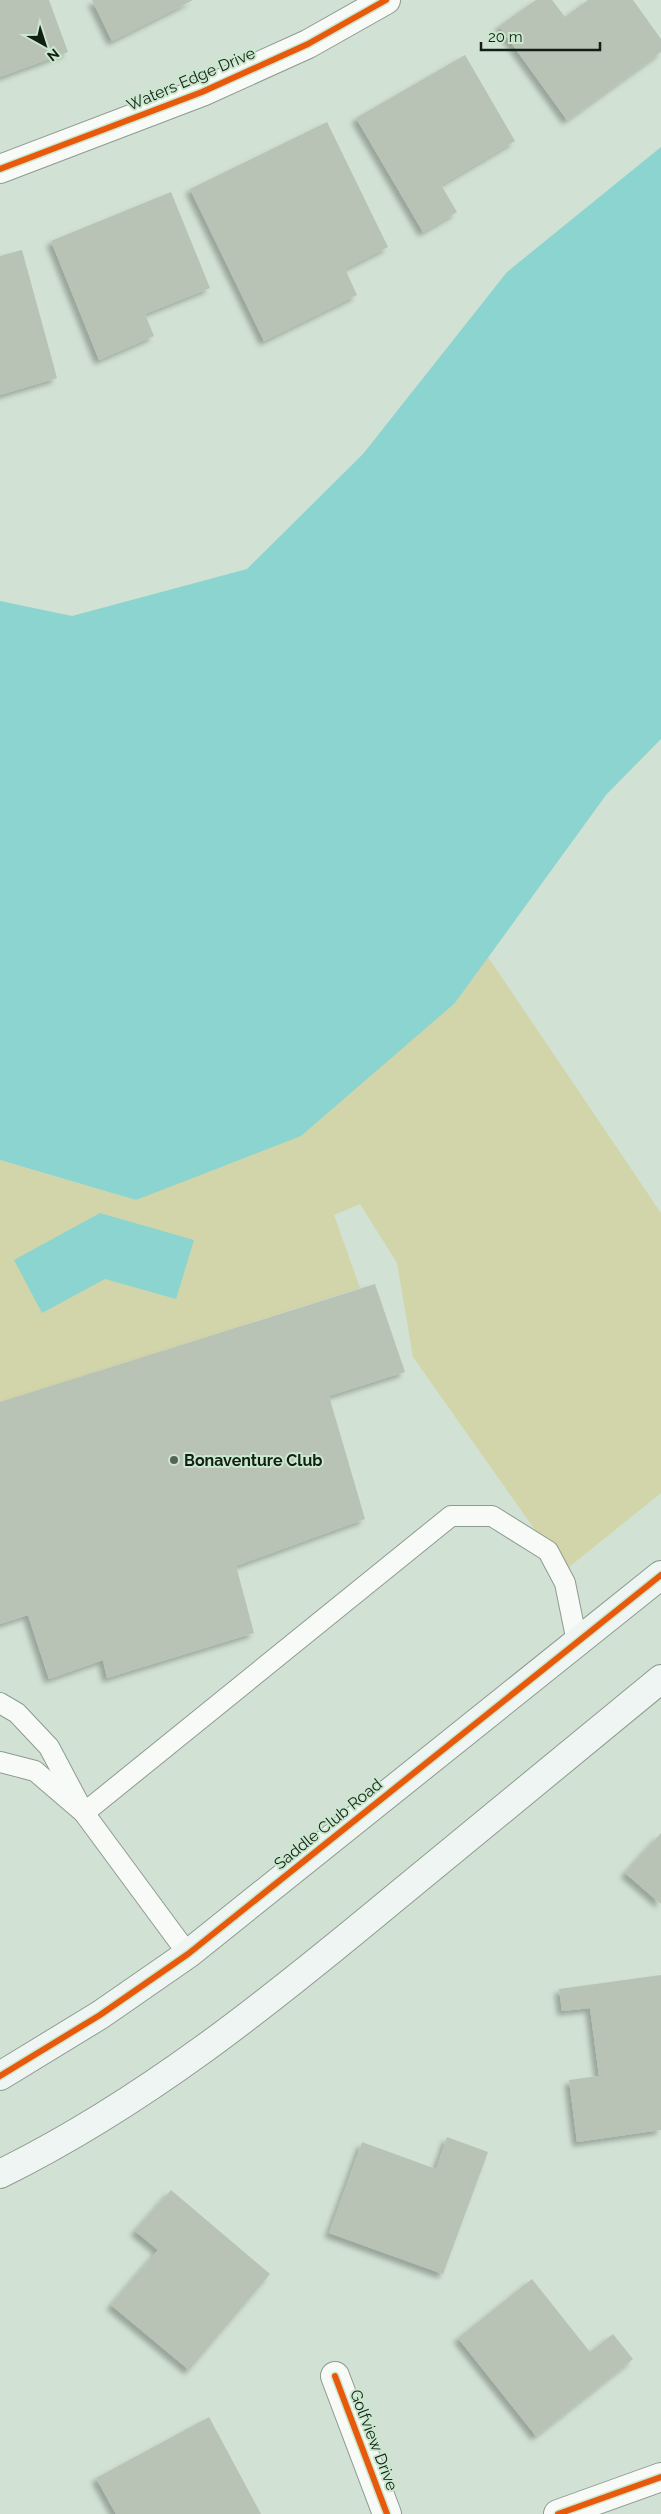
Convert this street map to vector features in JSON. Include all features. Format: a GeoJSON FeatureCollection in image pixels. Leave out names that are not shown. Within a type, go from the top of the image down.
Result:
{"type":"FeatureCollection","features":[{"type":"Feature","properties":{"kind":"street","name":"Waters Edge Drive"},"geometry":{"type":"LineString","coordinates":[[0,169],[202,92],[308,44],[386,0]]}},
{"type":"Feature","properties":{"kind":"street","name":"Saddle Club Road"},"geometry":{"type":"LineString","coordinates":[[0,2076],[100,2015],[188,1954],[661,1575]]}},
{"type":"Feature","properties":{"kind":"street"},"geometry":{"type":"LineString","coordinates":[[0,2174],[105,2116],[194,2057],[276,1997],[661,1679]]}},
{"type":"Feature","properties":{"kind":"street","name":"Golfview Drive"},"geometry":{"type":"LineString","coordinates":[[335,2376],[387,2514]]}},
{"type":"Feature","properties":{"kind":"street"},"geometry":{"type":"LineString","coordinates":[[558,2514],[661,2477]]}},
{"type":"Feature","properties":{"kind":"lane"},"geometry":{"type":"LineString","coordinates":[[84,1813],[451,1516],[492,1516],[548,1551],[565,1583],[577,1642]]}},
{"type":"Feature","properties":{"kind":"lane"},"geometry":{"type":"LineString","coordinates":[[0,1703],[16,1713],[49,1747],[84,1813],[188,1954]]}},
{"type":"Feature","properties":{"kind":"lane"},"geometry":{"type":"LineString","coordinates":[[0,1762],[35,1771],[84,1813]]}},
{"type":"Feature","properties":{"kind":"green space"},"geometry":{"type":"Polygon","coordinates":[[[488,957],[661,1213],[661,1493],[564,1571],[413,1357],[397,1263],[360,1204],[334,1215],[360,1288],[0,1402],[0,1160],[136,1200],[455,1003],[488,957]]]}},
{"type":"Feature","properties":{"kind":"water"},"geometry":{"type":"Polygon","coordinates":[[[661,147],[661,739],[606,795],[455,1003],[301,1136],[136,1200],[0,1160],[0,601],[72,616],[247,569],[363,454],[507,272],[661,147]]]}},
{"type":"Feature","properties":{"kind":"water"},"geometry":{"type":"Polygon","coordinates":[[[100,1213],[194,1240],[176,1299],[105,1279],[42,1313],[14,1260],[100,1213]]]}},
{"type":"Feature","properties":{"kind":"building"},"geometry":{"type":"Polygon","coordinates":[[[0,0],[49,0],[68,52],[0,77],[0,0]]]}},
{"type":"Feature","properties":{"kind":"building"},"geometry":{"type":"Polygon","coordinates":[[[92,0],[193,0],[112,41],[92,0]]]}},
{"type":"Feature","properties":{"kind":"building"},"geometry":{"type":"Polygon","coordinates":[[[536,0],[552,0],[565,17],[588,0],[633,0],[661,39],[661,52],[567,120],[499,26],[536,0]]]}},
{"type":"Feature","properties":{"kind":"building"},"geometry":{"type":"Polygon","coordinates":[[[465,55],[515,141],[441,185],[457,212],[423,232],[356,118],[465,55]]]}},
{"type":"Feature","properties":{"kind":"building"},"geometry":{"type":"Polygon","coordinates":[[[327,122],[388,247],[345,269],[357,295],[264,341],[190,189],[327,122]]]}},
{"type":"Feature","properties":{"kind":"building"},"geometry":{"type":"Polygon","coordinates":[[[171,192],[210,288],[145,314],[154,336],[99,360],[51,241],[171,192]]]}},
{"type":"Feature","properties":{"kind":"building"},"geometry":{"type":"Polygon","coordinates":[[[22,250],[57,378],[0,395],[0,256],[22,250]]]}},
{"type":"Feature","properties":{"kind":"building","name":"Bonaventure Club"},"geometry":{"type":"Polygon","coordinates":[[[375,1284],[405,1372],[329,1396],[365,1519],[236,1566],[254,1633],[107,1678],[103,1660],[49,1679],[28,1615],[0,1624],[0,1402],[375,1284]]]}},
{"type":"Feature","properties":{"kind":"building"},"geometry":{"type":"Polygon","coordinates":[[[661,1833],[661,1904],[625,1873],[661,1833]]]}},
{"type":"Feature","properties":{"kind":"building"},"geometry":{"type":"Polygon","coordinates":[[[661,1975],[661,2130],[577,2142],[569,2080],[599,2076],[590,2008],[562,2011],[559,1989],[661,1975]]]}},
{"type":"Feature","properties":{"kind":"building"},"geometry":{"type":"Polygon","coordinates":[[[447,2137],[488,2152],[443,2274],[329,2233],[362,2142],[436,2169],[447,2137]]]}},
{"type":"Feature","properties":{"kind":"building"},"geometry":{"type":"Polygon","coordinates":[[[171,2190],[270,2274],[189,2370],[111,2305],[158,2250],[135,2231],[171,2190]]]}},
{"type":"Feature","properties":{"kind":"building"},"geometry":{"type":"Polygon","coordinates":[[[532,2279],[590,2352],[613,2334],[633,2359],[536,2436],[458,2338],[532,2279]]]}},
{"type":"Feature","properties":{"kind":"building"},"geometry":{"type":"Polygon","coordinates":[[[209,2417],[261,2514],[116,2514],[96,2478],[209,2417]]]}},
{"type":"Feature","properties":{"kind":"cycle path"},"geometry":{"type":"LineString","coordinates":[[0,169],[202,92],[308,44],[386,0]]}},
{"type":"Feature","properties":{"kind":"cycle path"},"geometry":{"type":"LineString","coordinates":[[0,2076],[100,2015],[188,1954],[661,1575]]}},
{"type":"Feature","properties":{"kind":"cycle path"},"geometry":{"type":"LineString","coordinates":[[335,2376],[387,2514]]}},
{"type":"Feature","properties":{"kind":"cycle path"},"geometry":{"type":"LineString","coordinates":[[558,2514],[661,2477]]}},
{"type":"Feature","properties":{"kind":"place","name":"Bonaventure Club"},"geometry":{"type":"Point","coordinates":[174,1460]}}]}
